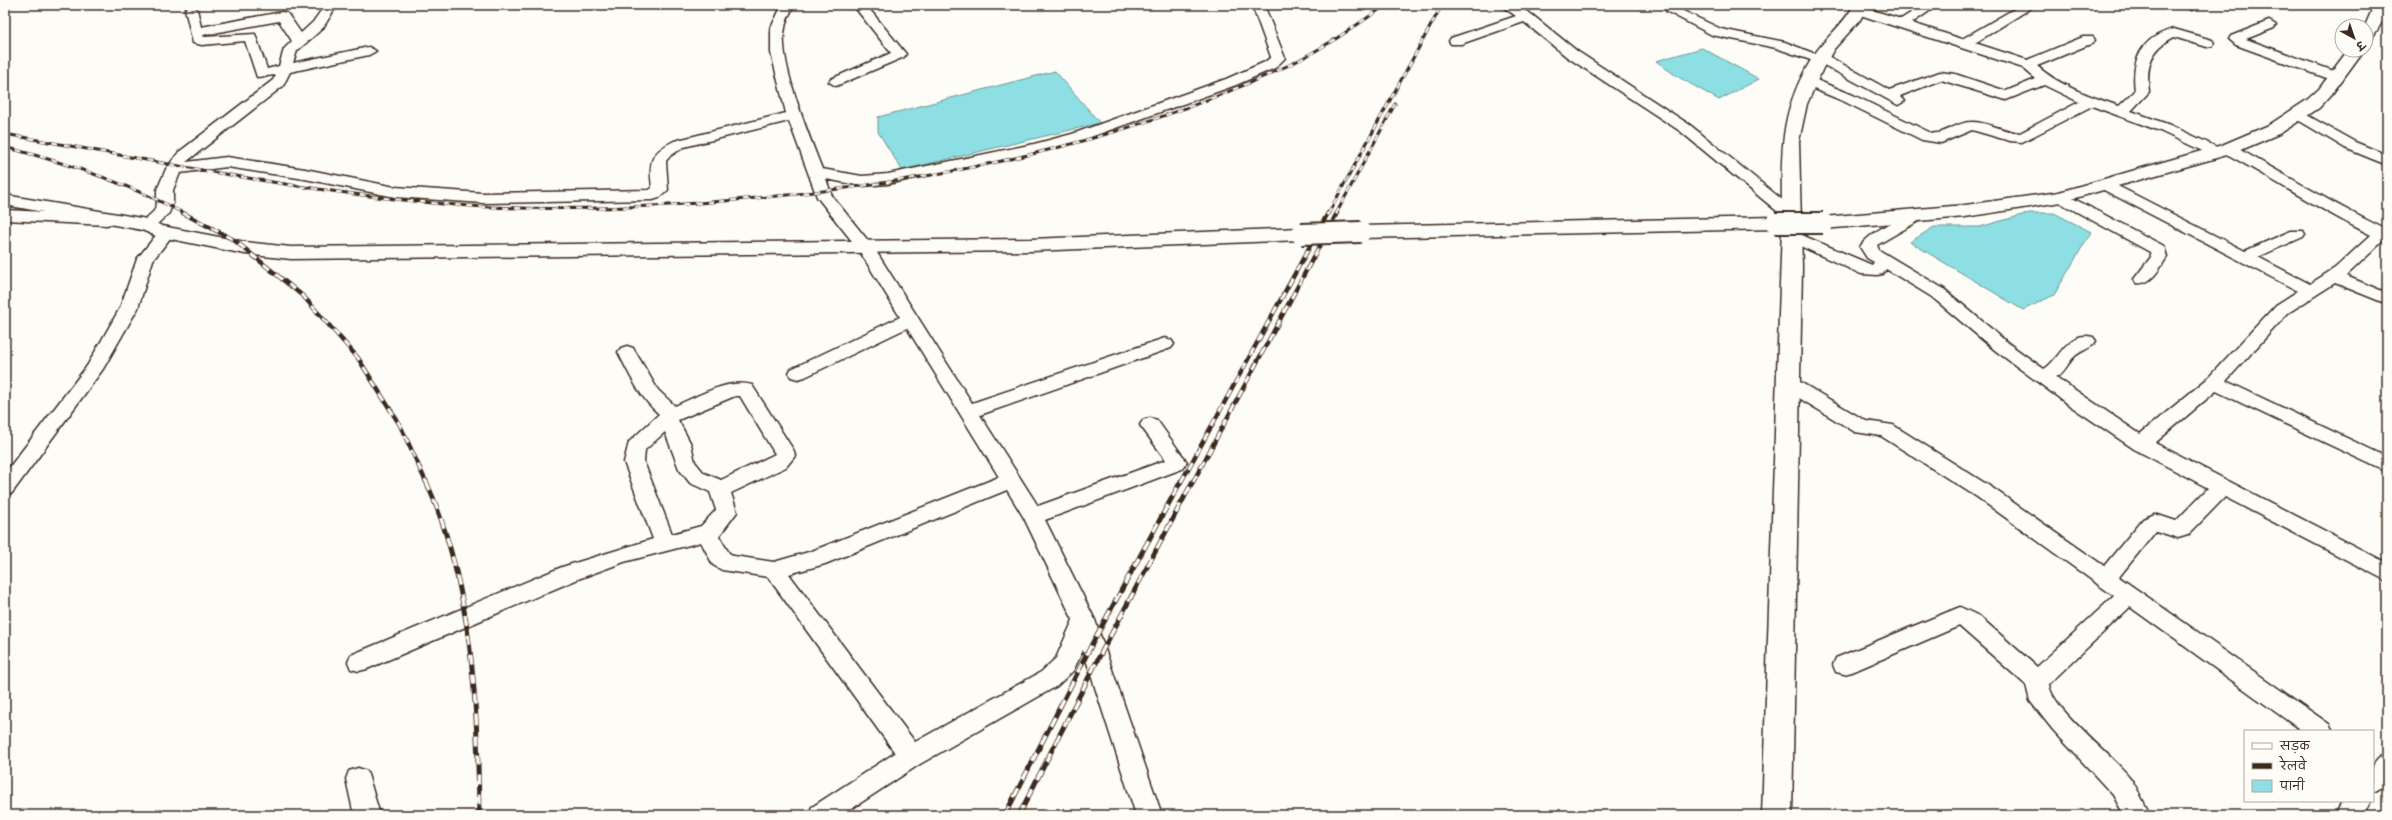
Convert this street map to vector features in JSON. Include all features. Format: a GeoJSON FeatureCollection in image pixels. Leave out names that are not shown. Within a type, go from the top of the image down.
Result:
{"type":"FeatureCollection","features":[{"type":"Feature","properties":{"kind":"highway"},"geometry":{"type":"LineString","coordinates":[[2374,23],[2381,5]]}},
{"type":"Feature","properties":{"kind":"highway"},"geometry":{"type":"LineString","coordinates":[[1777,815],[1788,383],[1785,225],[1790,141],[1792,124],[1809,82],[1821,59],[1829,45],[1852,21],[1860,7]]}},
{"type":"Feature","properties":{"kind":"highway"},"geometry":{"type":"LineString","coordinates":[[5,200],[119,220],[147,226],[156,230],[245,248],[291,253],[866,248],[1030,245],[1361,232],[1785,225],[1822,223],[1916,216],[2012,206],[2061,197],[2222,150],[2261,136],[2313,104],[2337,77],[2350,58]]}},
{"type":"Feature","properties":{"kind":"street"},"geometry":{"type":"LineString","coordinates":[[254,5],[258,20]]}},
{"type":"Feature","properties":{"kind":"street"},"geometry":{"type":"LineString","coordinates":[[147,226],[161,213],[165,203],[165,190],[174,169],[184,155],[278,83],[291,49],[324,18],[331,5]]}},
{"type":"Feature","properties":{"kind":"street"},"geometry":{"type":"LineString","coordinates":[[788,5],[784,9],[778,28],[778,53],[794,115],[825,198],[866,248],[970,411],[1034,516],[1084,620],[1149,815]]}},
{"type":"Feature","properties":{"kind":"street"},"geometry":{"type":"LineString","coordinates":[[836,82],[900,54],[861,5]]}},
{"type":"Feature","properties":{"kind":"street"},"geometry":{"type":"LineString","coordinates":[[816,173],[862,181],[888,179],[1029,149],[1077,137],[1231,82],[1270,65],[1278,58],[1258,5]]}},
{"type":"Feature","properties":{"kind":"street"},"geometry":{"type":"LineString","coordinates":[[1506,5],[1526,17],[1572,54],[1685,128],[1785,225],[1867,270],[1877,270],[1883,262]]}},
{"type":"Feature","properties":{"kind":"street"},"geometry":{"type":"LineString","coordinates":[[1902,24],[1932,5]]}},
{"type":"Feature","properties":{"kind":"street"},"geometry":{"type":"LineString","coordinates":[[1962,45],[2030,5]]}},
{"type":"Feature","properties":{"kind":"street"},"geometry":{"type":"LineString","coordinates":[[1860,7],[1902,24],[1962,45],[2028,65],[2045,80],[2091,102],[2222,150],[2303,190],[2345,216],[2384,235],[2334,277],[2309,290],[2282,309],[2214,383],[2141,444]]}},
{"type":"Feature","properties":{"kind":"street"},"geometry":{"type":"LineString","coordinates":[[191,9],[199,40],[250,36],[261,73],[369,51]]}},
{"type":"Feature","properties":{"kind":"street"},"geometry":{"type":"LineString","coordinates":[[1672,11],[1717,32],[1780,45],[1821,59],[1894,99],[1940,76],[1950,77],[2006,96],[2045,80]]}},
{"type":"Feature","properties":{"kind":"street"},"geometry":{"type":"LineString","coordinates":[[196,32],[282,16],[300,42]]}},
{"type":"Feature","properties":{"kind":"street"},"geometry":{"type":"LineString","coordinates":[[1456,41],[1526,17]]}},
{"type":"Feature","properties":{"kind":"street"},"geometry":{"type":"LineString","coordinates":[[2269,25],[2236,39],[2337,77]]}},
{"type":"Feature","properties":{"kind":"street"},"geometry":{"type":"LineString","coordinates":[[2121,112],[2142,92],[2140,76],[2143,56],[2146,51],[2174,33],[2207,43]]}},
{"type":"Feature","properties":{"kind":"street"},"geometry":{"type":"LineString","coordinates":[[2028,65],[2088,40]]}},
{"type":"Feature","properties":{"kind":"street"},"geometry":{"type":"LineString","coordinates":[[1809,82],[1927,137],[1937,139],[1965,127],[1973,126],[2010,137],[2026,137],[2091,102]]}},
{"type":"Feature","properties":{"kind":"street"},"geometry":{"type":"LineString","coordinates":[[2298,114],[2350,145],[2387,160]]}},
{"type":"Feature","properties":{"kind":"street"},"geometry":{"type":"LineString","coordinates":[[174,169],[216,162],[227,162],[305,174],[383,191],[483,198],[648,195],[658,193],[660,190],[657,163],[659,156],[665,150],[679,144],[794,115]]}},
{"type":"Feature","properties":{"kind":"street"},"geometry":{"type":"LineString","coordinates":[[2105,185],[2309,290]]}},
{"type":"Feature","properties":{"kind":"street"},"geometry":{"type":"LineString","coordinates":[[2061,197],[2158,250],[2159,257],[2142,279]]}},
{"type":"Feature","properties":{"kind":"street"},"geometry":{"type":"LineString","coordinates":[[5,216],[119,220]]}},
{"type":"Feature","properties":{"kind":"street"},"geometry":{"type":"LineString","coordinates":[[1916,216],[1870,242],[1868,247],[1883,262],[1948,301],[2002,348],[2042,377],[2141,444],[2387,573]]}},
{"type":"Feature","properties":{"kind":"street"},"geometry":{"type":"LineString","coordinates":[[5,488],[94,369],[129,308],[145,259],[167,232]]}},
{"type":"Feature","properties":{"kind":"street"},"geometry":{"type":"LineString","coordinates":[[2246,257],[2297,234]]}},
{"type":"Feature","properties":{"kind":"street"},"geometry":{"type":"LineString","coordinates":[[2334,277],[2387,299]]}},
{"type":"Feature","properties":{"kind":"street"},"geometry":{"type":"LineString","coordinates":[[798,373],[911,319]]}},
{"type":"Feature","properties":{"kind":"street"},"geometry":{"type":"LineString","coordinates":[[2042,377],[2054,371],[2068,352],[2087,341]]}},
{"type":"Feature","properties":{"kind":"street"},"geometry":{"type":"LineString","coordinates":[[970,411],[1165,344]]}},
{"type":"Feature","properties":{"kind":"street"},"geometry":{"type":"LineString","coordinates":[[627,352],[648,390],[670,416],[681,444],[686,464],[697,478],[722,489],[779,462],[785,456],[749,393],[739,388],[670,416],[636,447],[634,455],[634,462],[665,544]]}},
{"type":"Feature","properties":{"kind":"street"},"geometry":{"type":"LineString","coordinates":[[1788,383],[1862,427],[1886,430],[1984,492],[2320,730]]}},
{"type":"Feature","properties":{"kind":"street"},"geometry":{"type":"LineString","coordinates":[[2214,383],[2387,465]]}},
{"type":"Feature","properties":{"kind":"street"},"geometry":{"type":"LineString","coordinates":[[1034,516],[1175,464],[1177,462],[1175,458],[1150,425]]}},
{"type":"Feature","properties":{"kind":"street"},"geometry":{"type":"LineString","coordinates":[[708,532],[708,536],[721,559],[737,566],[774,570],[817,558],[1012,480]]}},
{"type":"Feature","properties":{"kind":"street"},"geometry":{"type":"LineString","coordinates":[[2105,579],[2150,524],[2155,522],[2178,530],[2181,529],[2223,486]]}},
{"type":"Feature","properties":{"kind":"street"},"geometry":{"type":"LineString","coordinates":[[359,662],[570,573],[622,555],[708,532],[727,512],[720,491],[722,489]]}},
{"type":"Feature","properties":{"kind":"street"},"geometry":{"type":"LineString","coordinates":[[774,570],[912,756]]}},
{"type":"Feature","properties":{"kind":"street"},"geometry":{"type":"LineString","coordinates":[[2037,681],[2129,595]]}},
{"type":"Feature","properties":{"kind":"street"},"geometry":{"type":"LineString","coordinates":[[1844,665],[1960,616],[1971,622],[2037,681],[2038,694],[2062,723],[2122,787],[2137,815]]}},
{"type":"Feature","properties":{"kind":"street"},"geometry":{"type":"LineString","coordinates":[[821,815],[912,756],[1049,679],[1065,664],[1084,620]]}},
{"type":"Feature","properties":{"kind":"street"},"geometry":{"type":"LineString","coordinates":[[358,779],[366,815]]}},
{"type":"Feature","properties":{"kind":"street"},"geometry":{"type":"LineString","coordinates":[[2348,815],[2357,802]]}},
{"type":"Feature","properties":{"kind":"water"},"geometry":{"type":"Polygon","coordinates":[[[1702,48],[1759,79],[1719,100],[1675,75],[1656,61],[1702,48]]]}},
{"type":"Feature","properties":{"kind":"water"},"geometry":{"type":"Polygon","coordinates":[[[1055,71],[1100,123],[902,170],[878,132],[878,117],[1055,71]]]}},
{"type":"Feature","properties":{"kind":"water"},"geometry":{"type":"Polygon","coordinates":[[[2029,213],[2054,213],[2091,232],[2054,295],[2023,310],[1910,242],[1934,227],[1980,227],[2029,213]]]}},
{"type":"Feature","properties":{"kind":"railway"},"geometry":{"type":"LineString","coordinates":[[5,134],[278,183],[443,204],[482,207],[561,209],[639,207],[757,198],[826,191],[962,169],[1029,155],[1096,137],[1161,117],[1226,93],[1289,65],[1326,45],[1386,5]]}},
{"type":"Feature","properties":{"kind":"railway"},"geometry":{"type":"LineString","coordinates":[[1328,214],[1442,5]]}},
{"type":"Feature","properties":{"kind":"railway"},"geometry":{"type":"LineString","coordinates":[[1336,214],[1395,104]]}},
{"type":"Feature","properties":{"kind":"railway"},"geometry":{"type":"LineString","coordinates":[[5,147],[74,167],[119,183],[183,213]]}},
{"type":"Feature","properties":{"kind":"railway"},"geometry":{"type":"LineString","coordinates":[[183,213],[234,240],[304,297],[358,358],[400,425],[426,482]]}},
{"type":"Feature","properties":{"kind":"railway"},"geometry":{"type":"LineString","coordinates":[[1181,482],[1328,213]]}},
{"type":"Feature","properties":{"kind":"railway"},"geometry":{"type":"LineString","coordinates":[[1193,482],[1337,213]]}},
{"type":"Feature","properties":{"kind":"railway"},"geometry":{"type":"LineString","coordinates":[[426,481],[441,520],[454,561],[463,603],[474,688],[477,730],[479,815]]}},
{"type":"Feature","properties":{"kind":"railway"},"geometry":{"type":"LineString","coordinates":[[1005,815],[1092,644],[1181,481]]}},
{"type":"Feature","properties":{"kind":"railway"},"geometry":{"type":"LineString","coordinates":[[1019,815],[1098,659],[1193,481]]}}]}
